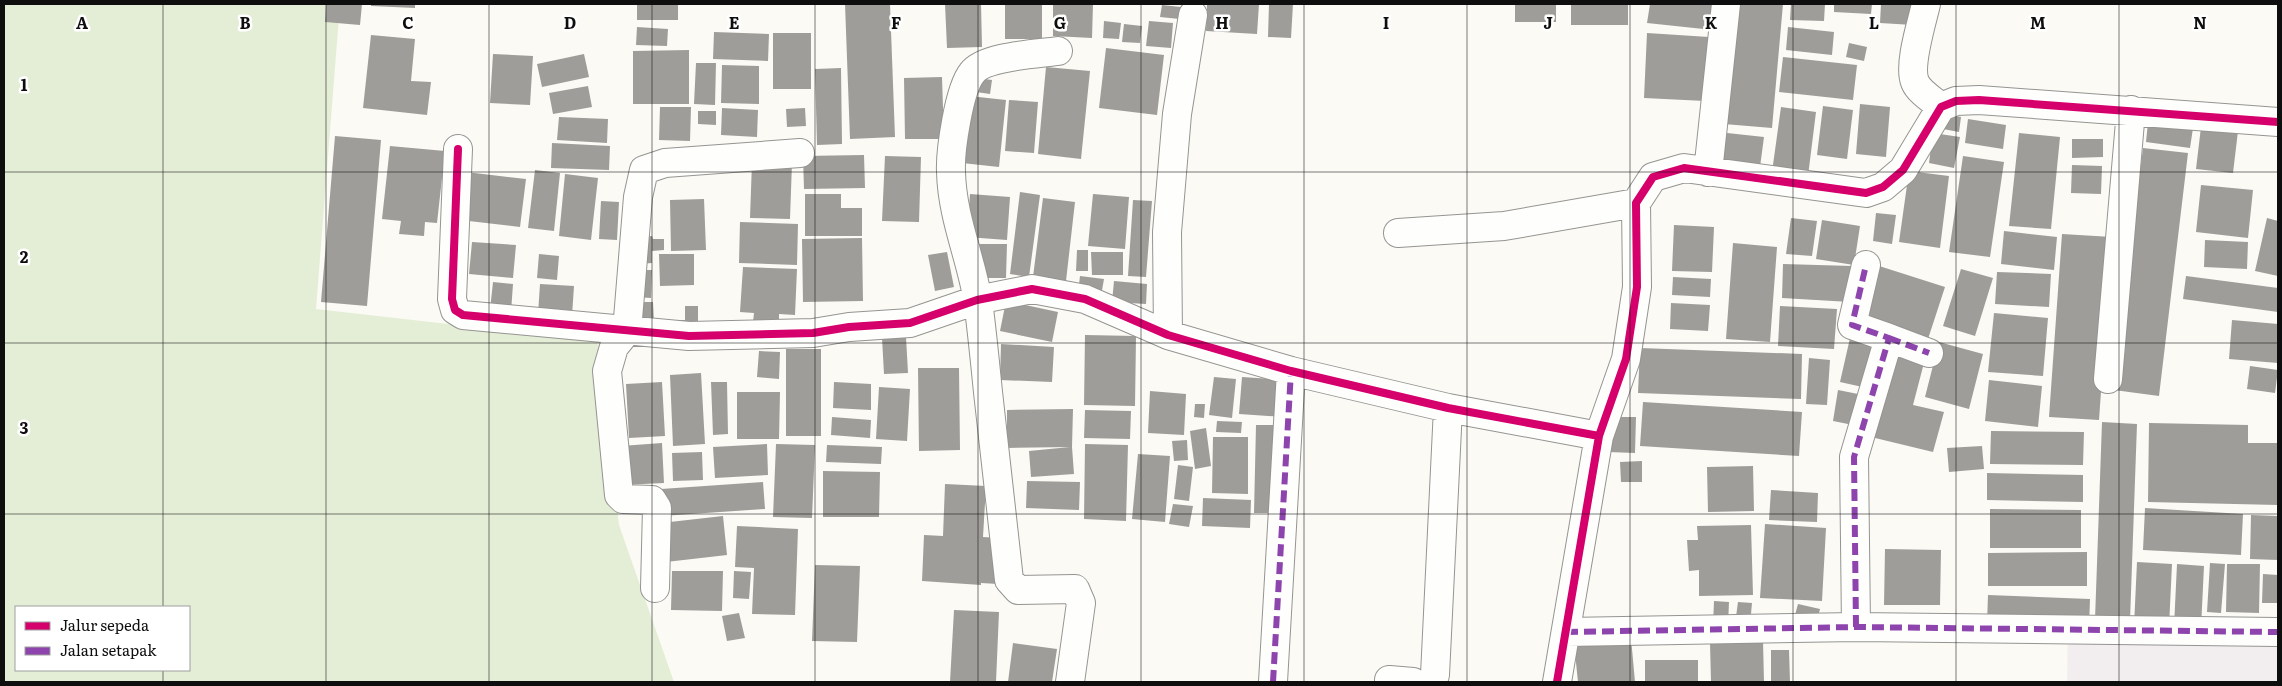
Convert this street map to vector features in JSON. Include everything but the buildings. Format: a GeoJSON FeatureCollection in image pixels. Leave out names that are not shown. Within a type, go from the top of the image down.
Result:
{"type":"FeatureCollection","features":[{"type":"Feature","properties":{"kind":"street"},"geometry":{"type":"LineString","coordinates":[[1708,172],[1726,4]]}},
{"type":"Feature","properties":{"kind":"street"},"geometry":{"type":"LineString","coordinates":[[1926,4],[1913,66],[1915,82],[1921,90],[1941,107]]}},
{"type":"Feature","properties":{"kind":"street"},"geometry":{"type":"LineString","coordinates":[[1168,336],[1167,232],[1177,114],[1193,15]]}},
{"type":"Feature","properties":{"kind":"street"},"geometry":{"type":"LineString","coordinates":[[1058,51],[993,61],[977,66],[970,74],[964,90],[951,147],[950,171],[953,201],[977,300],[1009,580],[1018,590],[1075,589],[1081,603],[1070,682]]}},
{"type":"Feature","properties":{"kind":"street"},"geometry":{"type":"LineString","coordinates":[[1557,682],[1599,436],[1626,359],[1637,287],[1636,203],[1654,177],[1684,168],[1866,194],[1883,188],[1903,170],[1941,107],[1956,101],[1979,100],[2278,122]]}},
{"type":"Feature","properties":{"kind":"street"},"geometry":{"type":"LineString","coordinates":[[2108,379],[2131,110]]}},
{"type":"Feature","properties":{"kind":"street"},"geometry":{"type":"LineString","coordinates":[[458,149],[452,299],[455,310],[463,315],[689,336],[813,333],[850,327],[910,323],[977,300],[1032,289],[1085,299],[1168,336],[1291,371],[1448,408],[1599,436]]}},
{"type":"Feature","properties":{"kind":"street"},"geometry":{"type":"LineString","coordinates":[[655,588],[657,508],[652,500],[623,498],[617,490],[607,371],[614,347],[627,331],[638,197],[644,170],[665,163],[800,153]]}},
{"type":"Feature","properties":{"kind":"street"},"geometry":{"type":"LineString","coordinates":[[1398,233],[1504,226],[1636,203]]}},
{"type":"Feature","properties":{"kind":"street"},"geometry":{"type":"LineString","coordinates":[[1866,265],[1852,325],[1929,353]]}},
{"type":"Feature","properties":{"kind":"street"},"geometry":{"type":"LineString","coordinates":[[1856,627],[1854,457],[1889,338]]}},
{"type":"Feature","properties":{"kind":"street"},"geometry":{"type":"LineString","coordinates":[[1273,682],[1291,371]]}},
{"type":"Feature","properties":{"kind":"street"},"geometry":{"type":"LineString","coordinates":[[1430,682],[1435,675],[1448,408]]}},
{"type":"Feature","properties":{"kind":"street"},"geometry":{"type":"LineString","coordinates":[[1566,632],[1856,627],[2278,632]]}},
{"type":"Feature","properties":{"kind":"shaded area"},"geometry":{"type":"Polygon","coordinates":[[[2068,624],[2278,639],[2278,682],[2067,682],[2068,624]]]}},
{"type":"Feature","properties":{"kind":"green space"},"geometry":{"type":"Polygon","coordinates":[[[4,4],[340,4],[316,309],[598,341],[619,525],[674,682],[4,682],[4,4]]]}},
{"type":"Feature","properties":{"kind":"marked path"},"geometry":{"type":"LineString","coordinates":[[1856,627],[1854,457],[1889,338],[1852,325],[1866,265]]}},
{"type":"Feature","properties":{"kind":"marked path"},"geometry":{"type":"LineString","coordinates":[[1889,338],[1929,353]]}},
{"type":"Feature","properties":{"kind":"marked path"},"geometry":{"type":"LineString","coordinates":[[1273,682],[1291,371]]}},
{"type":"Feature","properties":{"kind":"marked path"},"geometry":{"type":"LineString","coordinates":[[1566,632],[1856,627],[2278,632]]}},
{"type":"Feature","properties":{"kind":"cycle path"},"geometry":{"type":"LineString","coordinates":[[1557,682],[1599,436],[1626,359],[1637,287],[1636,203],[1653,177],[1684,168],[1866,193],[1883,187],[1903,170],[1941,107],[1956,101],[1979,100],[2278,122]]}},
{"type":"Feature","properties":{"kind":"cycle path"},"geometry":{"type":"LineString","coordinates":[[458,149],[452,299],[455,310],[463,315],[689,336],[813,333],[849,327],[910,323],[977,300],[1032,289],[1085,299],[1168,335],[1291,371],[1448,408],[1599,436]]}}]}
